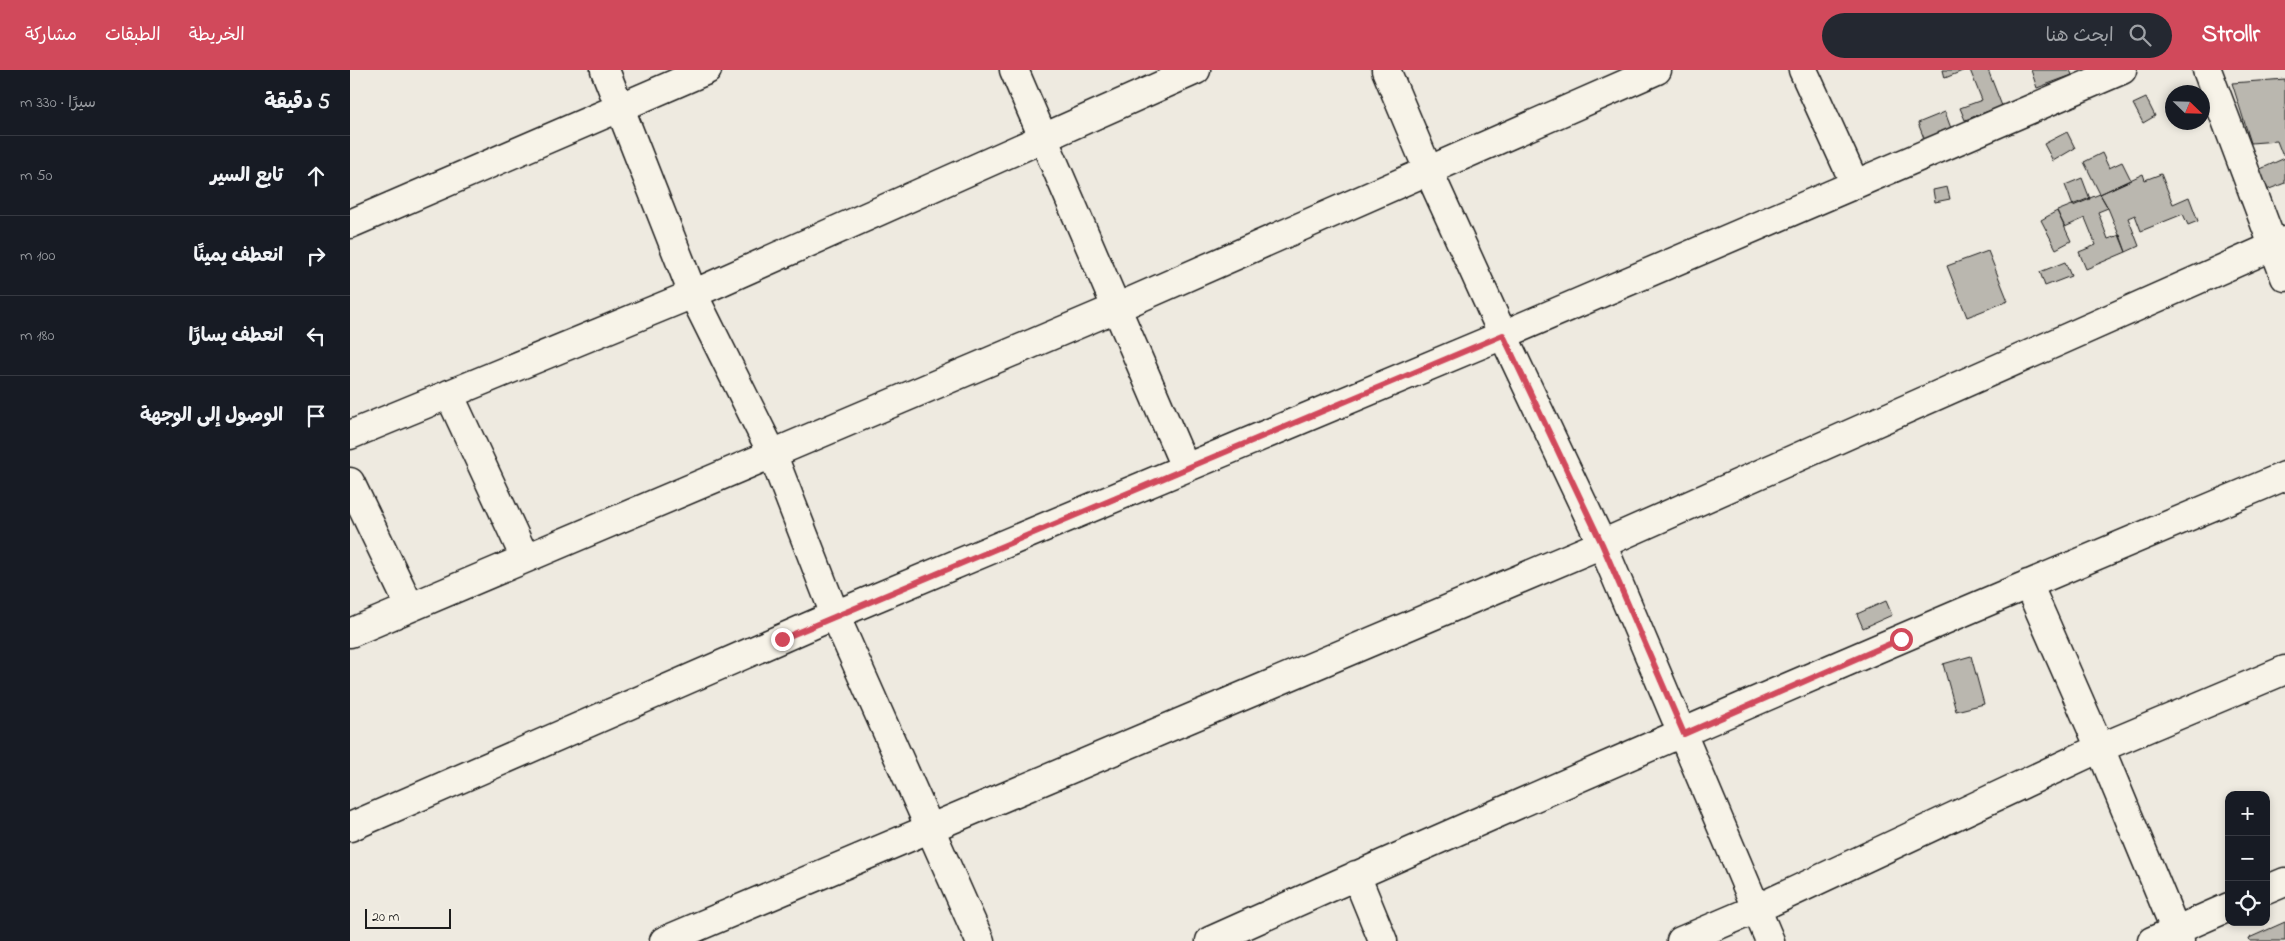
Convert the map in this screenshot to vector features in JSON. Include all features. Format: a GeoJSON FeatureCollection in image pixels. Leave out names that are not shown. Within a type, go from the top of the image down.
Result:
{"type":"FeatureCollection","features":[{"type":"Feature","properties":{"kind":"street"},"geometry":{"type":"LineString","coordinates":[[605,70],[618,108],[693,294],[772,452],[835,615],[980,941]]}},
{"type":"Feature","properties":{"kind":"street"},"geometry":{"type":"LineString","coordinates":[[350,224],[707,70]]}},
{"type":"Feature","properties":{"kind":"street"},"geometry":{"type":"LineString","coordinates":[[1014,70],[1184,468]]}},
{"type":"Feature","properties":{"kind":"street"},"geometry":{"type":"LineString","coordinates":[[350,434],[693,294],[1196,70]]}},
{"type":"Feature","properties":{"kind":"street"},"geometry":{"type":"LineString","coordinates":[[1386,70],[1429,172],[1503,335],[1602,544],[1770,941]]}},
{"type":"Feature","properties":{"kind":"street"},"geometry":{"type":"LineString","coordinates":[[350,633],[772,452],[1116,308],[1429,172],[1657,70]]}},
{"type":"Feature","properties":{"kind":"street"},"geometry":{"type":"LineString","coordinates":[[1803,70],[1855,184]]}},
{"type":"Feature","properties":{"kind":"street"},"geometry":{"type":"LineString","coordinates":[[350,828],[835,615],[1503,335],[2122,70]]}},
{"type":"Feature","properties":{"kind":"street"},"geometry":{"type":"LineString","coordinates":[[2207,70],[2279,244],[2285,277]]}},
{"type":"Feature","properties":{"kind":"street"},"geometry":{"type":"LineString","coordinates":[[664,941],[1602,544],[2279,244]]}},
{"type":"Feature","properties":{"kind":"street"},"geometry":{"type":"LineString","coordinates":[[449,394],[525,558]]}},
{"type":"Feature","properties":{"kind":"street"},"geometry":{"type":"LineString","coordinates":[[1210,941],[1356,875],[2028,584],[2285,476]]}},
{"type":"Feature","properties":{"kind":"street"},"geometry":{"type":"LineString","coordinates":[[350,482],[410,607]]}},
{"type":"Feature","properties":{"kind":"street"},"geometry":{"type":"LineString","coordinates":[[2028,584],[2100,748],[2169,938],[2225,909]]}},
{"type":"Feature","properties":{"kind":"street"},"geometry":{"type":"LineString","coordinates":[[1681,941],[1756,909],[2100,748],[2285,670]]}},
{"type":"Feature","properties":{"kind":"street"},"geometry":{"type":"LineString","coordinates":[[1356,875],[1384,941]]}},
{"type":"Feature","properties":{"kind":"street"},"geometry":{"type":"LineString","coordinates":[[2270,888],[2285,882]]}},
{"type":"Feature","properties":{"kind":"building"},"geometry":{"type":"Polygon","coordinates":[[[1943,70],[1965,70],[1945,78],[1943,70]]]}},
{"type":"Feature","properties":{"kind":"building"},"geometry":{"type":"Polygon","coordinates":[[[1970,70],[1988,70],[2002,106],[1965,120],[1960,108],[1982,100],[1970,70]]]}},
{"type":"Feature","properties":{"kind":"building"},"geometry":{"type":"Polygon","coordinates":[[[2031,70],[2070,70],[2072,75],[2037,88],[2031,70]]]}},
{"type":"Feature","properties":{"kind":"building"},"geometry":{"type":"Polygon","coordinates":[[[2285,79],[2285,154],[2282,154],[2277,141],[2251,143],[2232,83],[2285,79]]]}},
{"type":"Feature","properties":{"kind":"building"},"geometry":{"type":"Polygon","coordinates":[[[2146,98],[2155,116],[2143,123],[2133,104],[2146,98]]]}},
{"type":"Feature","properties":{"kind":"building"},"geometry":{"type":"Polygon","coordinates":[[[1945,112],[1952,131],[1925,141],[1918,123],[1945,112]]]}},
{"type":"Feature","properties":{"kind":"building"},"geometry":{"type":"Polygon","coordinates":[[[2067,132],[2075,148],[2053,161],[2044,144],[2067,132]]]}},
{"type":"Feature","properties":{"kind":"building"},"geometry":{"type":"Polygon","coordinates":[[[2102,153],[2109,168],[2122,162],[2131,180],[2100,194],[2084,162],[2102,153]]]}},
{"type":"Feature","properties":{"kind":"building"},"geometry":{"type":"Polygon","coordinates":[[[2285,158],[2285,183],[2264,191],[2256,171],[2285,158]]]}},
{"type":"Feature","properties":{"kind":"building"},"geometry":{"type":"Polygon","coordinates":[[[2143,174],[2145,180],[2161,174],[2173,204],[2189,197],[2198,221],[2188,225],[2183,214],[2141,231],[2135,215],[2128,218],[2139,246],[2126,252],[2108,208],[2100,194],[2143,174]]]}},
{"type":"Feature","properties":{"kind":"building"},"geometry":{"type":"Polygon","coordinates":[[[2082,178],[2090,199],[2073,206],[2065,185],[2082,178]]]}},
{"type":"Feature","properties":{"kind":"building"},"geometry":{"type":"Polygon","coordinates":[[[1947,187],[1950,199],[1935,202],[1933,190],[1947,187]]]}},
{"type":"Feature","properties":{"kind":"building"},"geometry":{"type":"Polygon","coordinates":[[[2100,194],[2108,208],[2098,212],[2108,239],[2120,235],[2126,252],[2086,269],[2079,252],[2096,245],[2085,218],[2065,227],[2057,211],[2100,194]]]}},
{"type":"Feature","properties":{"kind":"building"},"geometry":{"type":"Polygon","coordinates":[[[2057,211],[2071,241],[2056,249],[2041,220],[2057,211]]]}},
{"type":"Feature","properties":{"kind":"building"},"geometry":{"type":"Polygon","coordinates":[[[1988,251],[2008,301],[1967,317],[1947,266],[1988,251]]]}},
{"type":"Feature","properties":{"kind":"building"},"geometry":{"type":"Polygon","coordinates":[[[2065,262],[2071,276],[2045,286],[2040,272],[2065,262]]]}},
{"type":"Feature","properties":{"kind":"building"},"geometry":{"type":"Polygon","coordinates":[[[1886,601],[1892,615],[1863,628],[1857,614],[1886,601]]]}},
{"type":"Feature","properties":{"kind":"building"},"geometry":{"type":"Polygon","coordinates":[[[1971,656],[1984,704],[1956,711],[1943,664],[1971,656]]]}},
{"type":"Feature","properties":{"kind":"building"},"geometry":{"type":"Polygon","coordinates":[[[2285,922],[2285,941],[2250,941],[2249,938],[2285,922]]]}},
{"type":"Feature","properties":{"kind":"route"},"geometry":{"type":"LineString","coordinates":[[782,639],[835,615],[1503,335],[1602,544],[1684,734],[1901,639]]}}]}
